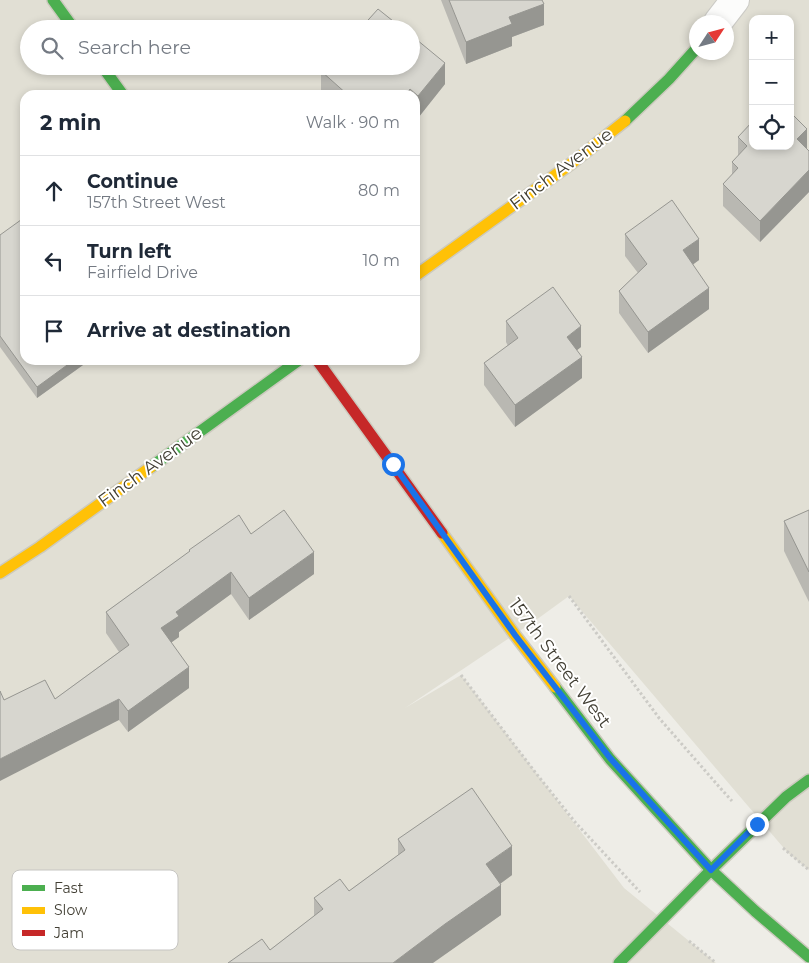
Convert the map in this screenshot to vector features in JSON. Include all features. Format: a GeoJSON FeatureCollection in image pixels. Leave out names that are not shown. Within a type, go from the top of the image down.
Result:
{"type":"FeatureCollection","features":[{"type":"Feature","properties":{"kind":"street"},"geometry":{"type":"LineString","coordinates":[[53,0],[67,20]]}},
{"type":"Feature","properties":{"kind":"street"},"geometry":{"type":"LineString","coordinates":[[723,15],[735,0]]}},
{"type":"Feature","properties":{"kind":"street","name":"Finch Avenue"},"geometry":{"type":"LineString","coordinates":[[420,272],[564,169],[622,123],[669,79],[689,57]]}},
{"type":"Feature","properties":{"kind":"street"},"geometry":{"type":"LineString","coordinates":[[109,75],[119,90]]}},
{"type":"Feature","properties":{"kind":"street","name":"Finch Avenue"},"geometry":{"type":"LineString","coordinates":[[0,572],[40,547],[292,365]]}},
{"type":"Feature","properties":{"kind":"street","name":"157th Street West"},"geometry":{"type":"LineString","coordinates":[[321,365],[515,635],[610,758],[711,870],[755,911],[809,956]]}},
{"type":"Feature","properties":{"kind":"street"},"geometry":{"type":"LineString","coordinates":[[619,963],[786,797],[809,780]]}},
{"type":"Feature","properties":{"kind":"path"},"geometry":{"type":"LineString","coordinates":[[569,596],[659,718],[722,790]]}},
{"type":"Feature","properties":{"kind":"path"},"geometry":{"type":"LineString","coordinates":[[461,675],[575,822],[640,892]]}},
{"type":"Feature","properties":{"kind":"path"},"geometry":{"type":"LineString","coordinates":[[788,853],[809,870]]}},
{"type":"Feature","properties":{"kind":"path"},"geometry":{"type":"LineString","coordinates":[[689,941],[716,963]]}},
{"type":"Feature","properties":{"kind":"shaded area"},"geometry":{"type":"Polygon","coordinates":[[[0,0],[809,0],[809,870],[788,853],[569,596],[405,708],[461,675],[624,888],[716,963],[0,963],[0,0]]]}},
{"type":"Feature","properties":{"kind":"building"},"geometry":{"type":"Polygon","coordinates":[[[449,0],[542,0],[544,4],[509,17],[512,24],[466,42],[449,0]]]}},
{"type":"Feature","properties":{"kind":"building"},"geometry":{"type":"Polygon","coordinates":[[[378,9],[392,20],[368,20],[378,9]]]}},
{"type":"Feature","properties":{"kind":"building"},"geometry":{"type":"Polygon","coordinates":[[[420,42],[445,63],[420,94],[420,90],[410,89],[342,90],[326,75],[420,75],[420,42]]]}},
{"type":"Feature","properties":{"kind":"building"},"geometry":{"type":"Polygon","coordinates":[[[794,116],[807,129],[797,139],[809,151],[809,170],[760,221],[723,184],[738,168],[732,162],[747,146],[738,137],[749,125],[749,150],[794,150],[794,116]]]}},
{"type":"Feature","properties":{"kind":"building"},"geometry":{"type":"Polygon","coordinates":[[[672,200],[699,239],[683,250],[709,288],[648,332],[619,291],[647,264],[625,234],[672,200]]]}},
{"type":"Feature","properties":{"kind":"building"},"geometry":{"type":"Polygon","coordinates":[[[20,221],[20,364],[0,336],[0,235],[20,221]]]}},
{"type":"Feature","properties":{"kind":"building"},"geometry":{"type":"Polygon","coordinates":[[[553,287],[581,326],[567,337],[582,357],[515,405],[484,363],[518,338],[506,321],[553,287]]]}},
{"type":"Feature","properties":{"kind":"building"},"geometry":{"type":"Polygon","coordinates":[[[21,365],[67,365],[37,387],[21,365]]]}},
{"type":"Feature","properties":{"kind":"building"},"geometry":{"type":"Polygon","coordinates":[[[284,510],[314,552],[249,598],[231,572],[176,612],[179,616],[161,628],[189,667],[128,711],[119,699],[0,759],[0,691],[4,700],[45,680],[55,699],[129,645],[106,612],[239,515],[251,534],[284,510]]]}},
{"type":"Feature","properties":{"kind":"building"},"geometry":{"type":"Polygon","coordinates":[[[809,510],[809,572],[784,521],[809,510]]]}},
{"type":"Feature","properties":{"kind":"building"},"geometry":{"type":"Polygon","coordinates":[[[472,788],[512,846],[486,864],[501,885],[393,963],[228,963],[262,939],[270,950],[323,909],[314,898],[340,879],[349,891],[405,850],[398,839],[472,788]]]}},
{"type":"Feature","properties":{"kind":"traffic: fast"},"geometry":{"type":"LineString","coordinates":[[53,0],[67,20]]}},
{"type":"Feature","properties":{"kind":"traffic: fast"},"geometry":{"type":"LineString","coordinates":[[625,121],[669,79],[689,57]]}},
{"type":"Feature","properties":{"kind":"traffic: fast"},"geometry":{"type":"LineString","coordinates":[[109,75],[119,90]]}},
{"type":"Feature","properties":{"kind":"traffic: fast"},"geometry":{"type":"LineString","coordinates":[[151,467],[292,365]]}},
{"type":"Feature","properties":{"kind":"traffic: fast"},"geometry":{"type":"LineString","coordinates":[[555,687],[610,759],[711,870],[809,957]]}},
{"type":"Feature","properties":{"kind":"traffic: fast"},"geometry":{"type":"LineString","coordinates":[[619,963],[786,797],[809,780]]}},
{"type":"Feature","properties":{"kind":"traffic: slow"},"geometry":{"type":"LineString","coordinates":[[420,272],[572,163],[625,121]]}},
{"type":"Feature","properties":{"kind":"traffic: slow"},"geometry":{"type":"LineString","coordinates":[[0,573],[40,547],[151,467]]}},
{"type":"Feature","properties":{"kind":"traffic: slow"},"geometry":{"type":"LineString","coordinates":[[442,533],[555,687]]}},
{"type":"Feature","properties":{"kind":"traffic: jam"},"geometry":{"type":"LineString","coordinates":[[321,365],[442,533]]}},
{"type":"Feature","properties":{"kind":"route"},"geometry":{"type":"LineString","coordinates":[[393,464],[515,635],[610,758],[711,870],[757,824]]}}]}
